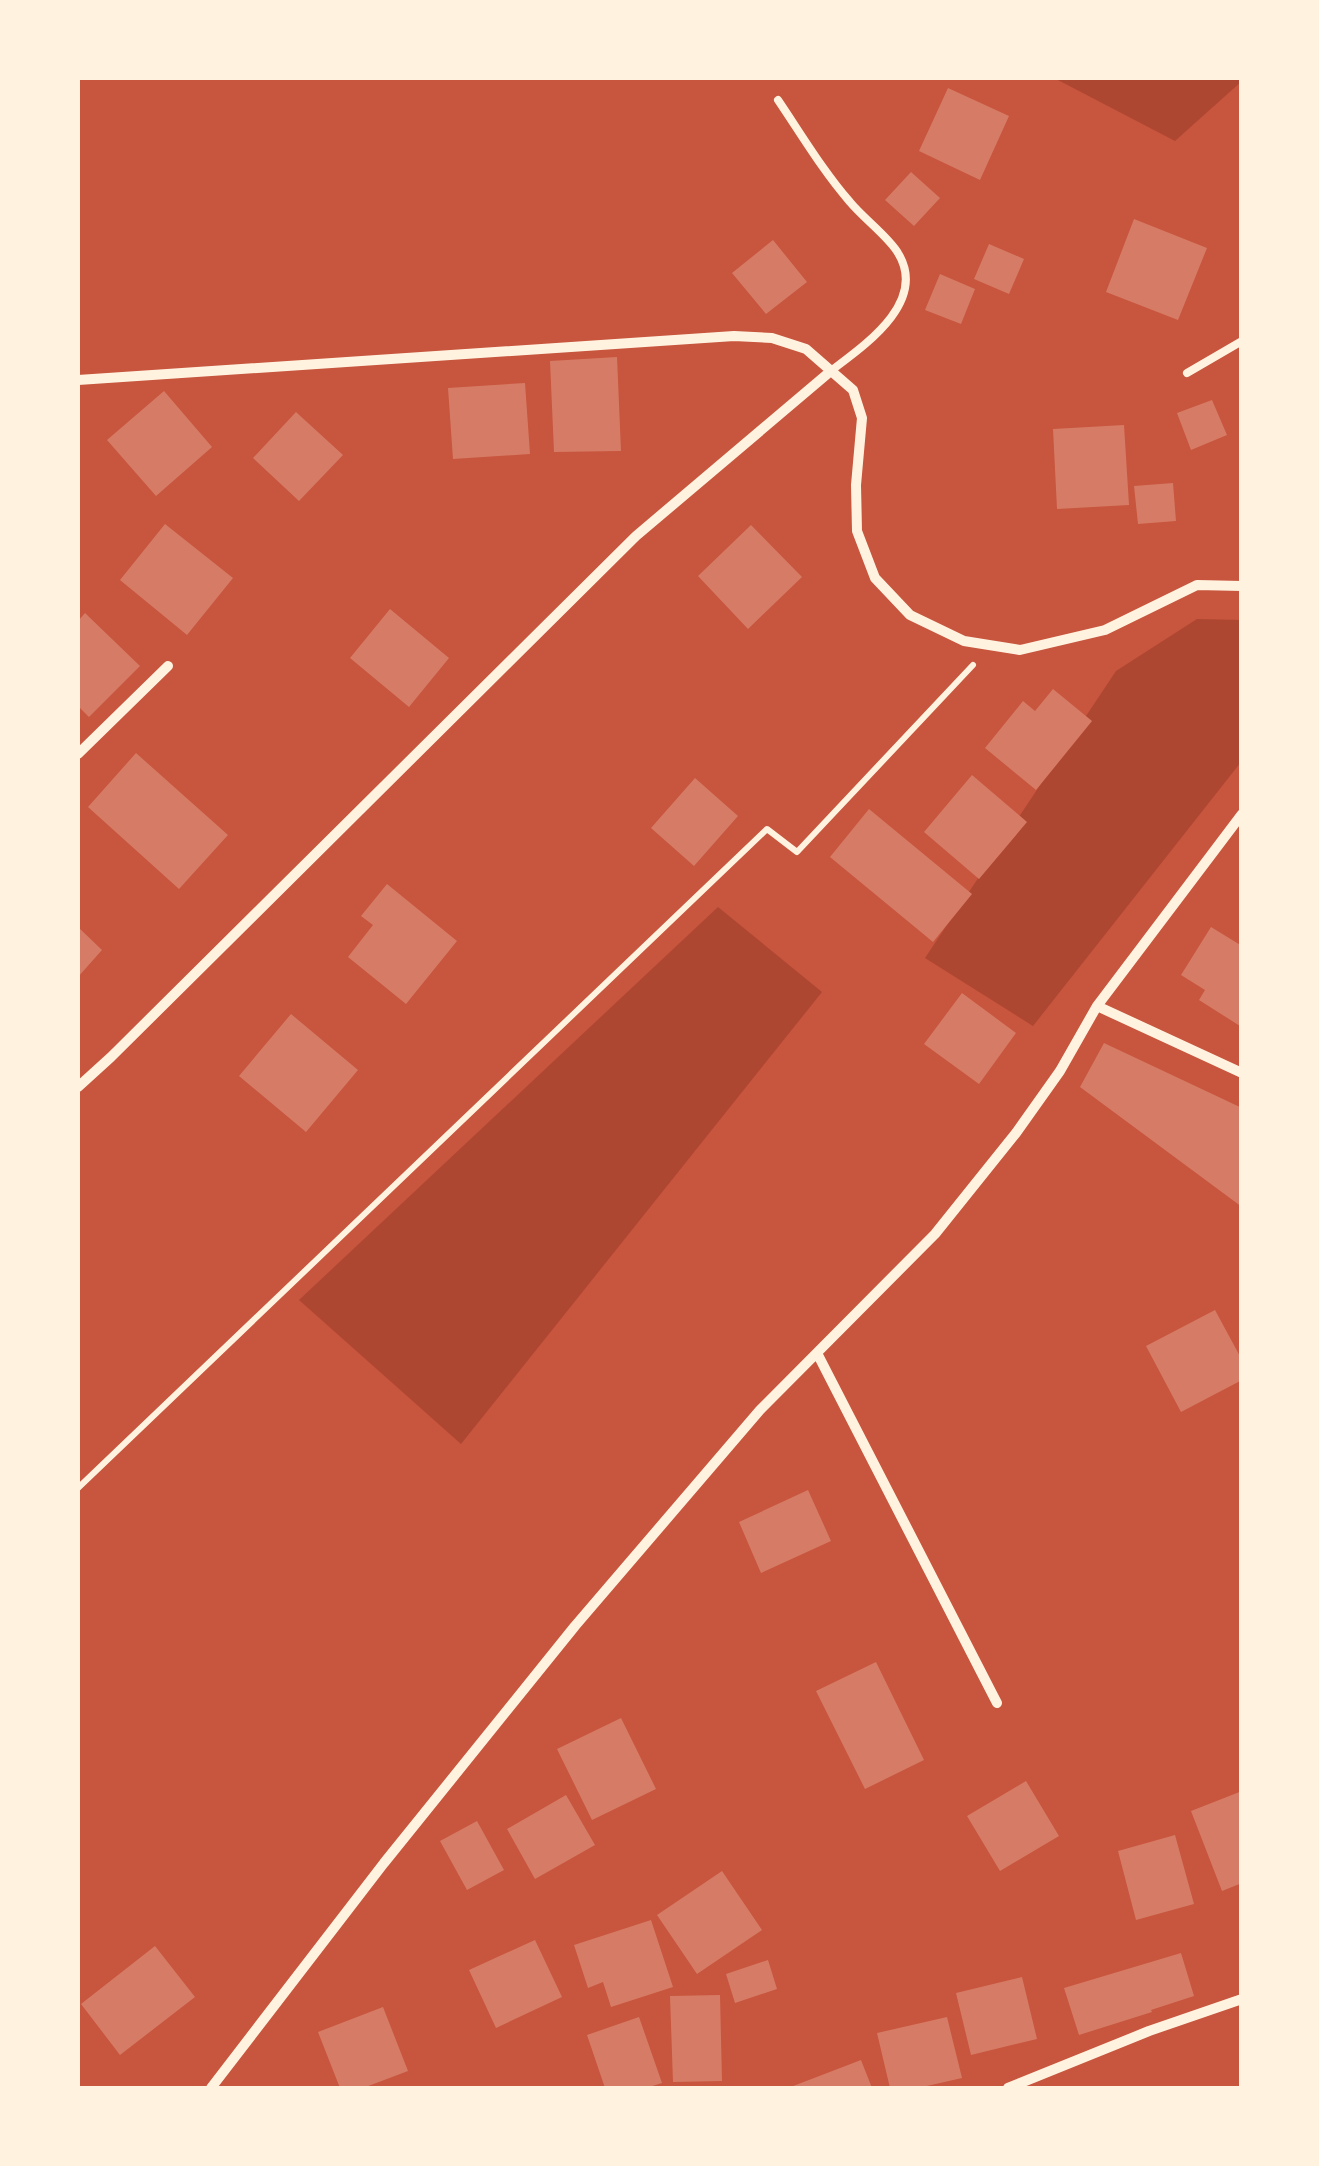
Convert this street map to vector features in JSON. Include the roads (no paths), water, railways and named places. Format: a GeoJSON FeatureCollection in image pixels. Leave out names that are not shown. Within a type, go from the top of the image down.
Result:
{"type":"FeatureCollection","features":[{"type":"Feature","properties":{"kind":"street"},"geometry":{"type":"LineString","coordinates":[[78,380],[734,336],[772,338],[806,349],[852,390],[862,418],[856,485],[857,532],[874,578],[910,615],[964,641],[1020,650],[1105,630],[1197,585],[1242,586]]}},
{"type":"Feature","properties":{"kind":"street"},"geometry":{"type":"LineString","coordinates":[[78,1087],[636,536],[832,370]]}},
{"type":"Feature","properties":{"kind":"street"},"geometry":{"type":"LineString","coordinates":[[78,754],[168,666]]}},
{"type":"Feature","properties":{"kind":"street"},"geometry":{"type":"LineString","coordinates":[[211,2088],[384,1863],[575,1626],[760,1410],[935,1234],[1027,1118],[1060,1071],[1097,1006],[1242,814]]}},
{"type":"Feature","properties":{"kind":"street"},"geometry":{"type":"LineString","coordinates":[[1097,1006],[1242,1073]]}},
{"type":"Feature","properties":{"kind":"street"},"geometry":{"type":"LineString","coordinates":[[817,1352],[997,1703]]}},
{"type":"Feature","properties":{"kind":"street"},"geometry":{"type":"LineString","coordinates":[[1008,2088],[1148,2031],[1242,1999]]}},
{"type":"Feature","properties":{"kind":"lane"},"geometry":{"type":"LineString","coordinates":[[778,100],[848,201],[899,254],[908,281],[897,310],[872,339],[832,370]]}},
{"type":"Feature","properties":{"kind":"lane"},"geometry":{"type":"LineString","coordinates":[[1187,373],[1242,342]]}}]}
